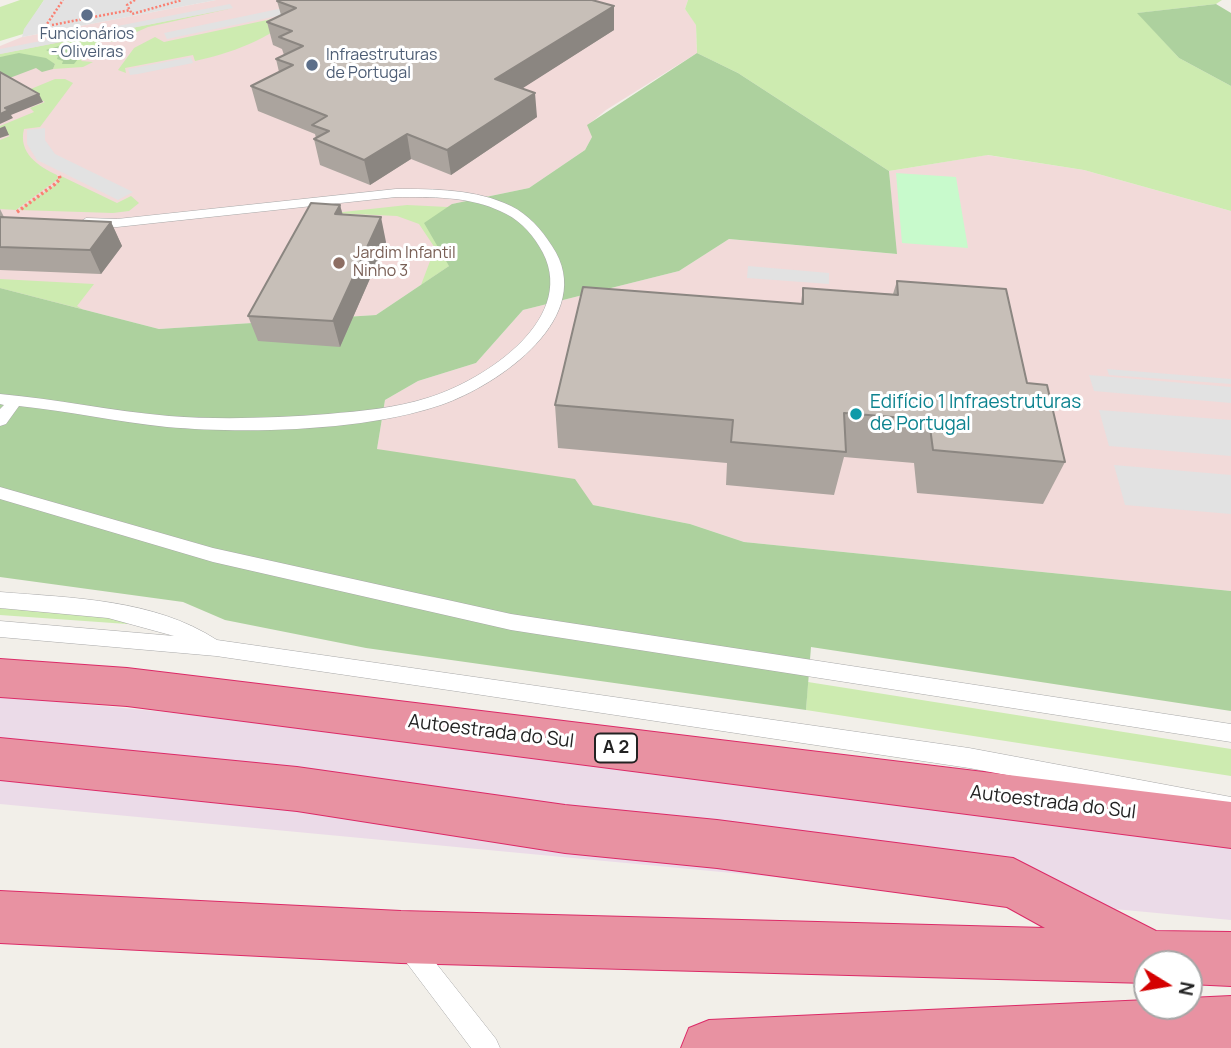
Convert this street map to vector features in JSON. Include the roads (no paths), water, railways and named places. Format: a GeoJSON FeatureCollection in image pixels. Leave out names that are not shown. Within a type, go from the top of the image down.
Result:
{"type":"FeatureCollection","features":[{"type":"Feature","properties":{"kind":"highway","name":"Autoestrada do Sul"},"geometry":{"type":"LineString","coordinates":[[0,678],[127,687],[1231,825]]}},
{"type":"Feature","properties":{"kind":"highway"},"geometry":{"type":"LineString","coordinates":[[0,759],[297,789],[565,829],[717,844],[1013,883],[1138,950]]}},
{"type":"Feature","properties":{"kind":"highway"},"geometry":{"type":"LineString","coordinates":[[0,917],[401,937],[1133,957]]}},
{"type":"Feature","properties":{"kind":"highway"},"geometry":{"type":"LineString","coordinates":[[1203,959],[1231,959]]}},
{"type":"Feature","properties":{"kind":"highway"},"geometry":{"type":"LineString","coordinates":[[709,1048],[1231,1024]]}},
{"type":"Feature","properties":{"kind":"lane"},"geometry":{"type":"LineString","coordinates":[[0,420],[7,400],[193,423],[352,415],[417,406],[471,387],[496,372],[536,334],[552,314],[558,293],[554,261],[532,226],[490,202],[455,195],[385,194],[117,223],[65,222]]}},
{"type":"Feature","properties":{"kind":"lane"},"geometry":{"type":"LineString","coordinates":[[0,493],[213,555],[511,622],[1231,733]]}},
{"type":"Feature","properties":{"kind":"lane"},"geometry":{"type":"LineString","coordinates":[[0,600],[129,612],[185,630],[216,648]]}},
{"type":"Feature","properties":{"kind":"lane"},"geometry":{"type":"LineString","coordinates":[[0,629],[216,648],[969,758],[1231,807]]}},
{"type":"Feature","properties":{"kind":"lane"},"geometry":{"type":"LineString","coordinates":[[401,937],[487,1048]]}},
{"type":"Feature","properties":{"kind":"place","name":"Funcionários - Oliveiras"},"geometry":{"type":"Point","coordinates":[87,15]}},
{"type":"Feature","properties":{"kind":"place","name":"Infraestruturas de Portugal"},"geometry":{"type":"Point","coordinates":[312,65]}},
{"type":"Feature","properties":{"kind":"place","name":"Jardim Infantil Ninho 3"},"geometry":{"type":"Point","coordinates":[339,263]}},
{"type":"Feature","properties":{"kind":"place","name":"Edifício 1 Infraestruturas de Portugal"},"geometry":{"type":"Point","coordinates":[856,414]}}]}
